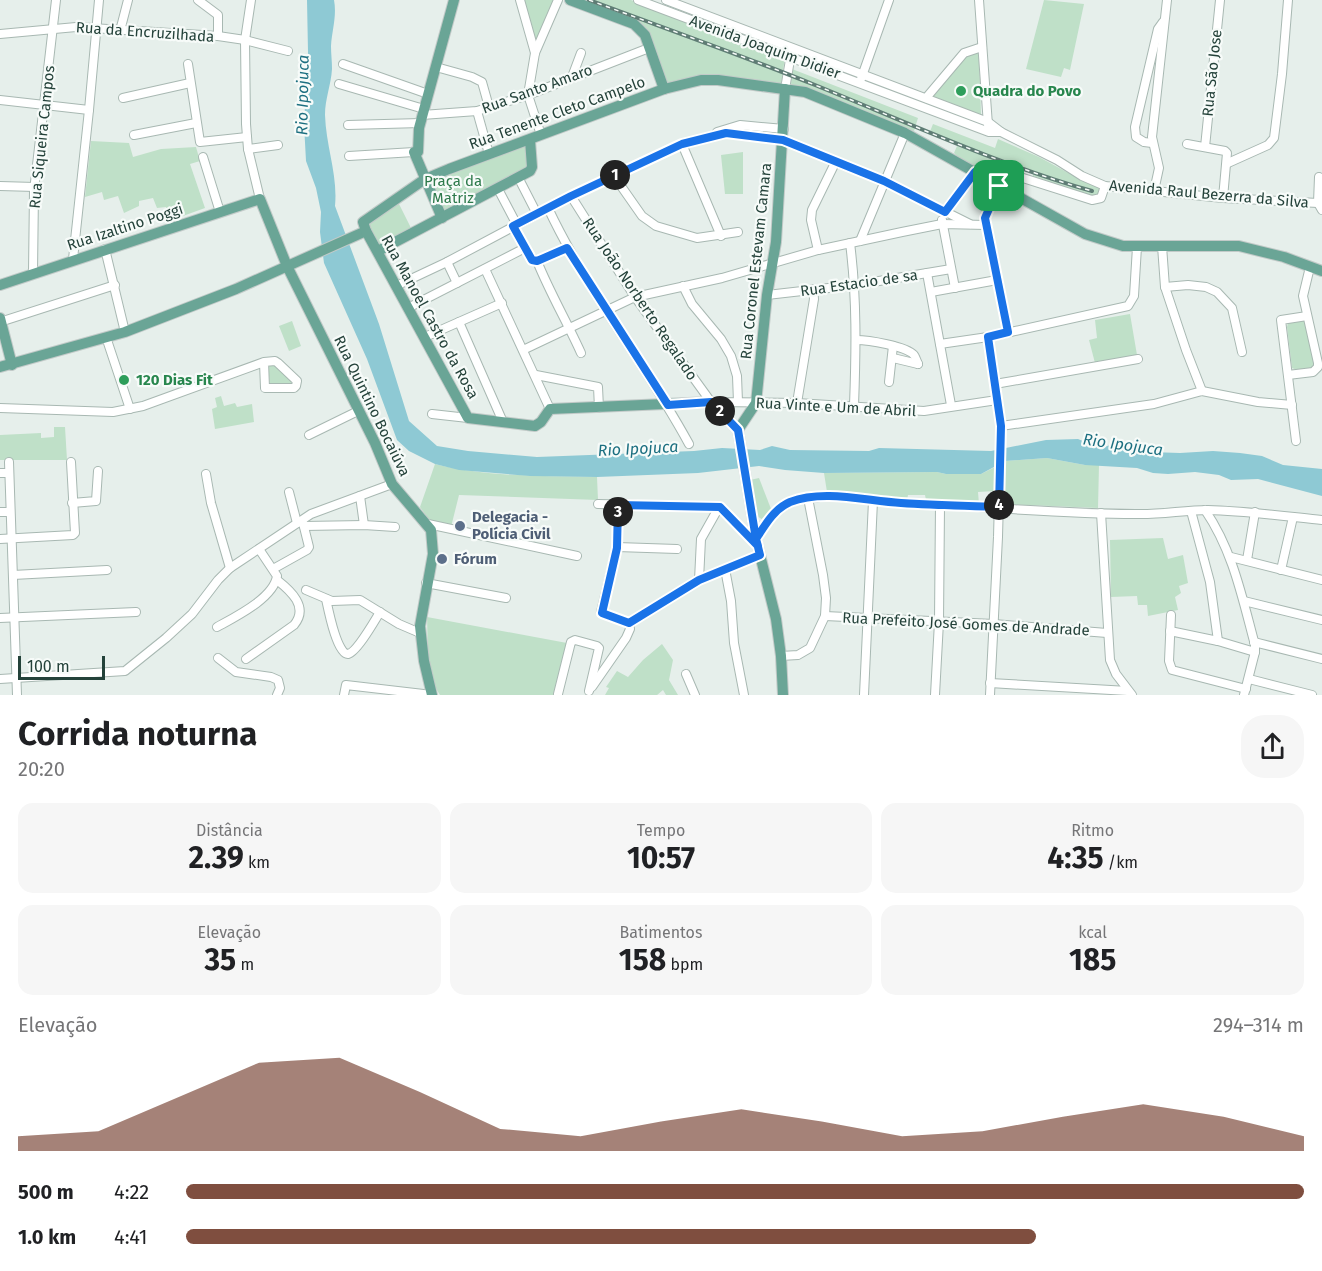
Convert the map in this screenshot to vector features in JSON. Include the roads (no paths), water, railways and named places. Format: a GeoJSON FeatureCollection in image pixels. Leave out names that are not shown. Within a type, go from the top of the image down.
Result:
{"type":"FeatureCollection","features":[{"type":"Feature","properties":{"kind":"main road"},"geometry":{"type":"LineString","coordinates":[[442,218],[414,152],[418,152],[422,116],[454,0]]}},
{"type":"Feature","properties":{"kind":"main road"},"geometry":{"type":"LineString","coordinates":[[570,0],[634,24],[643,32],[664,89]]}},
{"type":"Feature","properties":{"kind":"main road","name":"Rua Tenente Cleto Campelo"},"geometry":{"type":"LineString","coordinates":[[362,233],[363,222],[425,179],[664,89],[709,80],[801,91],[816,96],[905,133],[1085,234],[1123,246],[1239,246],[1273,254],[1322,271]]}},
{"type":"Feature","properties":{"kind":"main road","name":"Rua Coronel Estevam Camara"},"geometry":{"type":"LineString","coordinates":[[738,430],[756,403],[766,295],[774,263],[785,89]]}},
{"type":"Feature","properties":{"kind":"main road"},"geometry":{"type":"LineString","coordinates":[[378,251],[530,171],[532,167],[530,140]]}},
{"type":"Feature","properties":{"kind":"main road","name":"Rua Izaltino Poggi"},"geometry":{"type":"LineString","coordinates":[[0,285],[260,199]]}},
{"type":"Feature","properties":{"kind":"main road","name":"Rua Quintino Bocaiúva"},"geometry":{"type":"LineString","coordinates":[[260,199],[287,266],[375,443],[392,484],[428,524]]}},
{"type":"Feature","properties":{"kind":"main road"},"geometry":{"type":"LineString","coordinates":[[0,367],[125,332],[214,298],[362,233]]}},
{"type":"Feature","properties":{"kind":"main road","name":"Rua Manoel Castro da Rosa"},"geometry":{"type":"LineString","coordinates":[[362,233],[378,251],[468,418]]}},
{"type":"Feature","properties":{"kind":"main road"},"geometry":{"type":"LineString","coordinates":[[0,321],[12,365]]}},
{"type":"Feature","properties":{"kind":"main road"},"geometry":{"type":"LineString","coordinates":[[468,418],[535,426],[541,422],[550,409],[711,402],[738,430],[758,547],[776,619],[783,695]]}},
{"type":"Feature","properties":{"kind":"main road"},"geometry":{"type":"LineString","coordinates":[[428,524],[434,545],[426,583],[420,633],[432,695]]}},
{"type":"Feature","properties":{"kind":"street","name":"Rua Siqueira Campos"},"geometry":{"type":"LineString","coordinates":[[33,273],[35,187],[56,0]]}},
{"type":"Feature","properties":{"kind":"street"},"geometry":{"type":"LineString","coordinates":[[73,259],[99,0]]}},
{"type":"Feature","properties":{"kind":"street"},"geometry":{"type":"LineString","coordinates":[[120,31],[128,0]]}},
{"type":"Feature","properties":{"kind":"street"},"geometry":{"type":"LineString","coordinates":[[198,0],[218,15],[218,36]]}},
{"type":"Feature","properties":{"kind":"street"},"geometry":{"type":"LineString","coordinates":[[251,0],[245,40],[247,137],[260,199]]}},
{"type":"Feature","properties":{"kind":"street"},"geometry":{"type":"LineString","coordinates":[[520,0],[535,53]]}},
{"type":"Feature","properties":{"kind":"street"},"geometry":{"type":"LineString","coordinates":[[541,135],[528,96],[535,53],[558,0]]}},
{"type":"Feature","properties":{"kind":"street","name":"Avenida Joaquim Didier"},"geometry":{"type":"LineString","coordinates":[[638,0],[654,3],[690,20],[790,57],[861,78]]}},
{"type":"Feature","properties":{"kind":"street","name":"Avenida Joaquim Didier"},"geometry":{"type":"LineString","coordinates":[[666,0],[793,47],[861,78]]}},
{"type":"Feature","properties":{"kind":"street"},"geometry":{"type":"LineString","coordinates":[[861,78],[889,0]]}},
{"type":"Feature","properties":{"kind":"street"},"geometry":{"type":"LineString","coordinates":[[979,0],[989,127]]}},
{"type":"Feature","properties":{"kind":"street"},"geometry":{"type":"LineString","coordinates":[[1154,191],[1159,168],[1152,143],[1167,0]]}},
{"type":"Feature","properties":{"kind":"street","name":"Rua São Jose"},"geometry":{"type":"LineString","coordinates":[[1205,147],[1220,0]]}},
{"type":"Feature","properties":{"kind":"street"},"geometry":{"type":"LineString","coordinates":[[1228,163],[1270,143],[1276,128],[1288,0]]}},
{"type":"Feature","properties":{"kind":"street"},"geometry":{"type":"LineString","coordinates":[[690,20],[694,10]]}},
{"type":"Feature","properties":{"kind":"street"},"geometry":{"type":"LineString","coordinates":[[1152,143],[1144,142],[1136,137],[1135,127],[1158,29],[1165,19]]}},
{"type":"Feature","properties":{"kind":"street","name":"Rua da Encruzilhada"},"geometry":{"type":"LineString","coordinates":[[0,34],[76,27],[218,36],[288,51]]}},
{"type":"Feature","properties":{"kind":"street"},"geometry":{"type":"LineString","coordinates":[[734,36],[738,27]]}},
{"type":"Feature","properties":{"kind":"street"},"geometry":{"type":"LineString","coordinates":[[926,98],[964,52],[982,46]]}},
{"type":"Feature","properties":{"kind":"street"},"geometry":{"type":"LineString","coordinates":[[785,89],[793,47]]}},
{"type":"Feature","properties":{"kind":"street","name":"Rua Santo Amaro"},"geometry":{"type":"LineString","coordinates":[[348,125],[477,111],[528,96],[649,48]]}},
{"type":"Feature","properties":{"kind":"street"},"geometry":{"type":"LineString","coordinates":[[572,77],[581,53]]}},
{"type":"Feature","properties":{"kind":"street"},"geometry":{"type":"LineString","coordinates":[[188,64],[200,142],[247,137]]}},
{"type":"Feature","properties":{"kind":"street"},"geometry":{"type":"LineString","coordinates":[[343,64],[428,94]]}},
{"type":"Feature","properties":{"kind":"street"},"geometry":{"type":"LineString","coordinates":[[436,67],[482,82],[489,107]]}},
{"type":"Feature","properties":{"kind":"street","name":"Avenida Raul Bezerra da Silva"},"geometry":{"type":"LineString","coordinates":[[861,78],[1001,132],[1105,186],[1321,205]]}},
{"type":"Feature","properties":{"kind":"street"},"geometry":{"type":"LineString","coordinates":[[123,98],[190,83]]}},
{"type":"Feature","properties":{"kind":"street"},"geometry":{"type":"LineString","coordinates":[[339,84],[422,116]]}},
{"type":"Feature","properties":{"kind":"street","name":"Avenida Raul Bezerra da Silva"},"geometry":{"type":"LineString","coordinates":[[909,96],[926,98],[954,114]]}},
{"type":"Feature","properties":{"kind":"street"},"geometry":{"type":"LineString","coordinates":[[0,100],[89,110]]}},
{"type":"Feature","properties":{"kind":"street"},"geometry":{"type":"LineString","coordinates":[[1140,102],[1156,108]]}},
{"type":"Feature","properties":{"kind":"street"},"geometry":{"type":"LineString","coordinates":[[477,111],[489,154]]}},
{"type":"Feature","properties":{"kind":"street"},"geometry":{"type":"LineString","coordinates":[[134,135],[196,123]]}},
{"type":"Feature","properties":{"kind":"street"},"geometry":{"type":"LineString","coordinates":[[396,286],[447,262],[571,196],[682,144],[711,136],[737,133],[783,134],[970,224]]}},
{"type":"Feature","properties":{"kind":"street"},"geometry":{"type":"LineString","coordinates":[[860,241],[905,133]]}},
{"type":"Feature","properties":{"kind":"street"},"geometry":{"type":"LineString","coordinates":[[682,144],[721,236]]}},
{"type":"Feature","properties":{"kind":"street"},"geometry":{"type":"LineString","coordinates":[[1187,144],[1227,153],[1228,163],[1223,198]]}},
{"type":"Feature","properties":{"kind":"street"},"geometry":{"type":"LineString","coordinates":[[248,149],[278,146]]}},
{"type":"Feature","properties":{"kind":"street"},"geometry":{"type":"LineString","coordinates":[[349,156],[414,152]]}},
{"type":"Feature","properties":{"kind":"street"},"geometry":{"type":"LineString","coordinates":[[203,157],[220,212]]}},
{"type":"Feature","properties":{"kind":"street"},"geometry":{"type":"LineString","coordinates":[[818,250],[812,210],[836,161]]}},
{"type":"Feature","properties":{"kind":"street"},"geometry":{"type":"LineString","coordinates":[[955,288],[942,224],[942,211],[975,172]]}},
{"type":"Feature","properties":{"kind":"street"},"geometry":{"type":"LineString","coordinates":[[614,176],[642,216],[652,224],[697,238],[738,232]]}},
{"type":"Feature","properties":{"kind":"street"},"geometry":{"type":"LineString","coordinates":[[1008,332],[986,225],[986,212],[1004,177],[1017,176],[1092,200],[1101,198],[1105,186]]}},
{"type":"Feature","properties":{"kind":"street"},"geometry":{"type":"LineString","coordinates":[[1319,177],[1321,205]]}},
{"type":"Feature","properties":{"kind":"street"},"geometry":{"type":"LineString","coordinates":[[519,178],[537,214]]}},
{"type":"Feature","properties":{"kind":"street"},"geometry":{"type":"LineString","coordinates":[[0,186],[35,187]]}},
{"type":"Feature","properties":{"kind":"street"},"geometry":{"type":"LineString","coordinates":[[498,189],[525,248],[530,257],[537,261],[554,301],[570,327],[581,353]]}},
{"type":"Feature","properties":{"kind":"street","name":"Rua João Norberto Regalado"},"geometry":{"type":"LineString","coordinates":[[571,196],[635,297],[711,402]]}},
{"type":"Feature","properties":{"kind":"street"},"geometry":{"type":"LineString","coordinates":[[548,208],[567,248],[668,405],[689,444]]}},
{"type":"Feature","properties":{"kind":"street"},"geometry":{"type":"LineString","coordinates":[[523,350],[635,297],[818,250],[942,224],[986,225]]}},
{"type":"Feature","properties":{"kind":"street"},"geometry":{"type":"LineString","coordinates":[[850,243],[855,285],[854,406]]}},
{"type":"Feature","properties":{"kind":"street"},"geometry":{"type":"LineString","coordinates":[[1162,246],[1165,287],[1202,391]]}},
{"type":"Feature","properties":{"kind":"street"},"geometry":{"type":"LineString","coordinates":[[940,344],[988,337],[1122,309],[1128,306],[1134,296],[1137,247]]}},
{"type":"Feature","properties":{"kind":"street"},"geometry":{"type":"LineString","coordinates":[[408,308],[525,248]]}},
{"type":"Feature","properties":{"kind":"street"},"geometry":{"type":"LineString","coordinates":[[537,261],[567,248]]}},
{"type":"Feature","properties":{"kind":"street"},"geometry":{"type":"LineString","coordinates":[[105,249],[125,332]]}},
{"type":"Feature","properties":{"kind":"street"},"geometry":{"type":"LineString","coordinates":[[447,262],[458,283]]}},
{"type":"Feature","properties":{"kind":"street"},"geometry":{"type":"LineString","coordinates":[[1288,375],[1313,372],[1318,367],[1303,291],[1310,267]]}},
{"type":"Feature","properties":{"kind":"street","name":"Rua Estacio de sa"},"geometry":{"type":"LineString","coordinates":[[766,295],[855,285],[951,268]]}},
{"type":"Feature","properties":{"kind":"street"},"geometry":{"type":"LineString","coordinates":[[485,269],[550,409]]}},
{"type":"Feature","properties":{"kind":"street"},"geometry":{"type":"LineString","coordinates":[[927,273],[951,405]]}},
{"type":"Feature","properties":{"kind":"street"},"geometry":{"type":"LineString","coordinates":[[931,292],[997,280]]}},
{"type":"Feature","properties":{"kind":"street"},"geometry":{"type":"LineString","coordinates":[[0,321],[115,285]]}},
{"type":"Feature","properties":{"kind":"street"},"geometry":{"type":"LineString","coordinates":[[1165,287],[1188,285],[1206,287],[1217,292],[1232,308],[1242,352]]}},
{"type":"Feature","properties":{"kind":"street"},"geometry":{"type":"LineString","coordinates":[[682,286],[692,304],[721,339],[731,356],[737,376],[738,402]]}},
{"type":"Feature","properties":{"kind":"street"},"geometry":{"type":"LineString","coordinates":[[797,402],[814,299],[813,289]]}},
{"type":"Feature","properties":{"kind":"street"},"geometry":{"type":"LineString","coordinates":[[425,337],[502,303]]}},
{"type":"Feature","properties":{"kind":"street"},"geometry":{"type":"LineString","coordinates":[[1296,441],[1281,320],[1307,316]]}},
{"type":"Feature","properties":{"kind":"street"},"geometry":{"type":"LineString","coordinates":[[459,322],[502,422]]}},
{"type":"Feature","properties":{"kind":"street"},"geometry":{"type":"LineString","coordinates":[[988,337],[1001,426],[990,695]]}},
{"type":"Feature","properties":{"kind":"street"},"geometry":{"type":"LineString","coordinates":[[106,338],[130,409]]}},
{"type":"Feature","properties":{"kind":"street"},"geometry":{"type":"LineString","coordinates":[[856,340],[870,340],[913,353],[918,364],[893,358]]}},
{"type":"Feature","properties":{"kind":"street"},"geometry":{"type":"LineString","coordinates":[[889,382],[893,346]]}},
{"type":"Feature","properties":{"kind":"street"},"geometry":{"type":"LineString","coordinates":[[995,384],[1138,359]]}},
{"type":"Feature","properties":{"kind":"street"},"geometry":{"type":"LineString","coordinates":[[0,408],[102,413],[130,409],[264,362],[275,361],[297,381],[296,386],[294,388],[265,388],[264,362]]}},
{"type":"Feature","properties":{"kind":"street"},"geometry":{"type":"LineString","coordinates":[[536,375],[596,386],[599,388],[599,408]]}},
{"type":"Feature","properties":{"kind":"street"},"geometry":{"type":"LineString","coordinates":[[1001,426],[1154,404],[1202,391],[1258,402],[1292,405]]}},
{"type":"Feature","properties":{"kind":"street","name":"Rua Vinte e Um de Abril"},"geometry":{"type":"LineString","coordinates":[[711,402],[797,402],[924,411],[951,405],[997,400]]}},
{"type":"Feature","properties":{"kind":"street"},"geometry":{"type":"LineString","coordinates":[[309,435],[358,411]]}},
{"type":"Feature","properties":{"kind":"street"},"geometry":{"type":"LineString","coordinates":[[432,414],[468,418]]}},
{"type":"Feature","properties":{"kind":"street"},"geometry":{"type":"LineString","coordinates":[[9,462],[5,472],[12,538],[17,695]]}},
{"type":"Feature","properties":{"kind":"street"},"geometry":{"type":"LineString","coordinates":[[0,538],[73,535],[71,462]]}},
{"type":"Feature","properties":{"kind":"street"},"geometry":{"type":"LineString","coordinates":[[72,502],[96,501],[98,471]]}},
{"type":"Feature","properties":{"kind":"street"},"geometry":{"type":"LineString","coordinates":[[206,474],[211,504],[230,568]]}},
{"type":"Feature","properties":{"kind":"street"},"geometry":{"type":"LineString","coordinates":[[0,679],[125,671],[192,614],[230,568],[330,506],[392,484]]}},
{"type":"Feature","properties":{"kind":"street"},"geometry":{"type":"LineString","coordinates":[[273,569],[308,550],[309,547],[289,492]]}},
{"type":"Feature","properties":{"kind":"street"},"geometry":{"type":"LineString","coordinates":[[360,496],[364,525]]}},
{"type":"Feature","properties":{"kind":"street"},"geometry":{"type":"LineString","coordinates":[[629,623],[699,580],[725,569],[758,547],[768,520],[779,509],[788,503],[808,498],[835,497],[1101,513],[1163,514],[1205,510],[1255,512],[1322,520]]}},
{"type":"Feature","properties":{"kind":"street"},"geometry":{"type":"LineString","coordinates":[[781,656],[798,655],[810,648],[825,616],[826,598],[823,575],[808,498]]}},
{"type":"Feature","properties":{"kind":"street"},"geometry":{"type":"LineString","coordinates":[[864,695],[873,501]]}},
{"type":"Feature","properties":{"kind":"street"},"geometry":{"type":"LineString","coordinates":[[598,504],[720,507],[758,547]]}},
{"type":"Feature","properties":{"kind":"street"},"geometry":{"type":"LineString","coordinates":[[618,505],[617,548],[601,612],[629,623]]}},
{"type":"Feature","properties":{"kind":"street"},"geometry":{"type":"LineString","coordinates":[[934,695],[939,622],[939,505]]}},
{"type":"Feature","properties":{"kind":"street"},"geometry":{"type":"LineString","coordinates":[[699,580],[701,539],[720,507]]}},
{"type":"Feature","properties":{"kind":"street"},"geometry":{"type":"LineString","coordinates":[[1171,615],[1169,661],[1172,670],[1245,692],[1255,652],[1254,642],[1231,557],[1218,528],[1205,510]]}},
{"type":"Feature","properties":{"kind":"street"},"geometry":{"type":"LineString","coordinates":[[1191,511],[1210,582],[1218,641]]}},
{"type":"Feature","properties":{"kind":"street"},"geometry":{"type":"LineString","coordinates":[[0,512],[10,512]]}},
{"type":"Feature","properties":{"kind":"street"},"geometry":{"type":"LineString","coordinates":[[1247,560],[1255,512]]}},
{"type":"Feature","properties":{"kind":"street"},"geometry":{"type":"LineString","coordinates":[[1101,513],[1107,633],[1112,667],[1130,693]]}},
{"type":"Feature","properties":{"kind":"street"},"geometry":{"type":"LineString","coordinates":[[1281,570],[1293,517]]}},
{"type":"Feature","properties":{"kind":"street"},"geometry":{"type":"LineString","coordinates":[[301,523],[395,528]]}},
{"type":"Feature","properties":{"kind":"street"},"geometry":{"type":"LineString","coordinates":[[428,524],[577,556]]}},
{"type":"Feature","properties":{"kind":"street"},"geometry":{"type":"LineString","coordinates":[[617,548],[677,549]]}},
{"type":"Feature","properties":{"kind":"street"},"geometry":{"type":"LineString","coordinates":[[217,627],[262,599],[273,588],[277,576],[259,549]]}},
{"type":"Feature","properties":{"kind":"street"},"geometry":{"type":"LineString","coordinates":[[1231,557],[1281,570],[1322,577]]}},
{"type":"Feature","properties":{"kind":"street"},"geometry":{"type":"LineString","coordinates":[[725,569],[734,643],[744,695]]}},
{"type":"Feature","properties":{"kind":"street"},"geometry":{"type":"LineString","coordinates":[[13,575],[107,570]]}},
{"type":"Feature","properties":{"kind":"street"},"geometry":{"type":"LineString","coordinates":[[246,659],[294,625],[300,613],[297,601],[277,580]]}},
{"type":"Feature","properties":{"kind":"street"},"geometry":{"type":"LineString","coordinates":[[426,583],[506,598]]}},
{"type":"Feature","properties":{"kind":"street"},"geometry":{"type":"LineString","coordinates":[[306,590],[338,602],[357,599],[420,633]]}},
{"type":"Feature","properties":{"kind":"street"},"geometry":{"type":"LineString","coordinates":[[326,599],[335,636],[345,654],[357,647],[380,612]]}},
{"type":"Feature","properties":{"kind":"street"},"geometry":{"type":"LineString","coordinates":[[1244,600],[1322,620]]}},
{"type":"Feature","properties":{"kind":"street"},"geometry":{"type":"LineString","coordinates":[[0,618],[136,612]]}},
{"type":"Feature","properties":{"kind":"street","name":"Rua Prefeito José Gomes de Andrade"},"geometry":{"type":"LineString","coordinates":[[825,616],[994,624],[1107,633]]}},
{"type":"Feature","properties":{"kind":"street"},"geometry":{"type":"LineString","coordinates":[[588,693],[626,638],[630,629],[629,623]]}},
{"type":"Feature","properties":{"kind":"street"},"geometry":{"type":"LineString","coordinates":[[1170,631],[1218,641],[1255,652]]}},
{"type":"Feature","properties":{"kind":"street"},"geometry":{"type":"LineString","coordinates":[[558,694],[571,642],[575,640],[599,648],[588,693]]}},
{"type":"Feature","properties":{"kind":"street"},"geometry":{"type":"LineString","coordinates":[[1254,642],[1322,659]]}},
{"type":"Feature","properties":{"kind":"street"},"geometry":{"type":"LineString","coordinates":[[218,658],[236,672],[274,678],[280,684],[280,691],[277,695]]}},
{"type":"Feature","properties":{"kind":"street"},"geometry":{"type":"LineString","coordinates":[[686,674],[695,695]]}},
{"type":"Feature","properties":{"kind":"street"},"geometry":{"type":"LineString","coordinates":[[1249,679],[1312,695]]}},
{"type":"Feature","properties":{"kind":"street"},"geometry":{"type":"LineString","coordinates":[[990,683],[1130,693]]}},
{"type":"Feature","properties":{"kind":"street"},"geometry":{"type":"LineString","coordinates":[[344,695],[346,685],[432,695]]}},
{"type":"Feature","properties":{"kind":"water","name":"Rio Ipojuca"},"geometry":{"type":"Polygon","coordinates":[[[307,0],[334,0],[335,6],[331,46],[332,69],[325,115],[335,183],[335,206],[379,324],[409,421],[437,446],[537,457],[722,448],[760,450],[772,446],[790,450],[869,451],[879,448],[991,451],[1046,440],[1078,439],[1097,447],[1124,441],[1150,452],[1240,453],[1262,456],[1283,465],[1322,469],[1322,496],[1258,479],[1231,480],[1219,475],[1195,472],[1153,473],[1137,468],[1085,465],[1047,458],[1005,461],[981,474],[824,473],[759,466],[698,473],[597,477],[530,476],[459,470],[435,464],[409,451],[397,440],[367,359],[324,263],[320,232],[321,212],[316,188],[306,161],[304,124],[308,52],[307,0]]]}},
{"type":"Feature","properties":{"kind":"railway"},"geometry":{"type":"LineString","coordinates":[[589,0],[731,52],[952,142],[1092,191]]}},
{"type":"Feature","properties":{"kind":"place","name":"Quadra do Povo"},"geometry":{"type":"Point","coordinates":[961,91]}},
{"type":"Feature","properties":{"kind":"place","name":"120 Dias Fit"},"geometry":{"type":"Point","coordinates":[124,380]}},
{"type":"Feature","properties":{"kind":"place","name":"Delegacia - Polícia Civil"},"geometry":{"type":"Point","coordinates":[460,526]}},
{"type":"Feature","properties":{"kind":"place","name":"Fórum"},"geometry":{"type":"Point","coordinates":[442,559]}},
{"type":"Feature","properties":{"kind":"park label","name":"Praça da Matriz"},"geometry":{"type":"Point","coordinates":[453,190]}}]}
